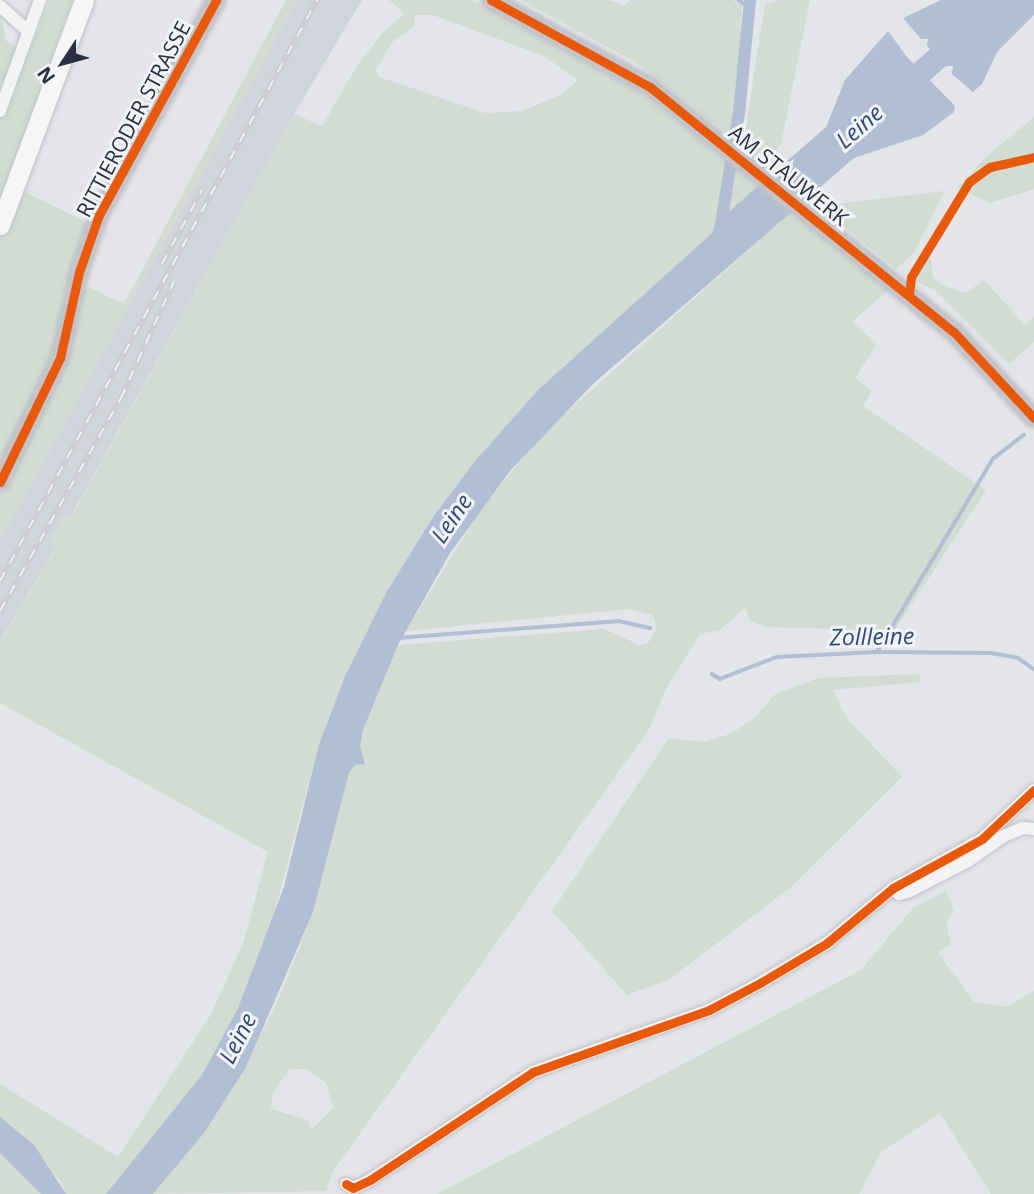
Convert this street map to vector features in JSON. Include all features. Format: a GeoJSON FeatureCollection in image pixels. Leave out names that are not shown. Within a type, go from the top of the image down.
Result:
{"type":"FeatureCollection","features":[{"type":"Feature","properties":{"kind":"main road"},"geometry":{"type":"LineString","coordinates":[[0,225],[84,0]]}},
{"type":"Feature","properties":{"kind":"street"},"geometry":{"type":"LineString","coordinates":[[0,111],[40,0]]}},
{"type":"Feature","properties":{"kind":"street","name":"RITTIERODER STRASSE"},"geometry":{"type":"LineString","coordinates":[[0,482],[47,392],[66,337],[79,272],[104,205],[215,0]]}},
{"type":"Feature","properties":{"kind":"street","name":"AM STAUWERK"},"geometry":{"type":"LineString","coordinates":[[491,0],[650,88],[954,332],[1034,418]]}},
{"type":"Feature","properties":{"kind":"street"},"geometry":{"type":"LineString","coordinates":[[0,6],[27,30]]}},
{"type":"Feature","properties":{"kind":"street"},"geometry":{"type":"LineString","coordinates":[[346,1184],[353,1188],[370,1180],[533,1072],[709,1010],[750,988],[827,943],[893,888],[982,839],[1034,790]]}},
{"type":"Feature","properties":{"kind":"street"},"geometry":{"type":"LineString","coordinates":[[893,888],[899,894],[910,891],[968,861],[1004,836],[1023,828],[1034,829]]}},
{"type":"Feature","properties":{"kind":"shaded area"},"geometry":{"type":"Polygon","coordinates":[[[50,0],[73,0],[48,67],[67,76],[23,191],[86,222],[71,279],[124,304],[286,0],[297,0],[0,541],[0,14],[7,42],[28,54],[50,0]]]}},
{"type":"Feature","properties":{"kind":"shaded area"},"geometry":{"type":"Polygon","coordinates":[[[297,0],[362,0],[294,114],[70,518],[64,516],[56,547],[0,641],[0,541],[297,0]]]}},
{"type":"Feature","properties":{"kind":"shaded area"},"geometry":{"type":"Polygon","coordinates":[[[389,0],[472,0],[639,92],[725,159],[717,222],[711,234],[538,390],[476,460],[435,514],[387,591],[346,674],[319,744],[268,937],[238,1008],[202,1075],[113,1189],[106,1194],[66,1194],[61,1182],[0,1117],[0,1084],[118,1157],[210,1016],[243,944],[268,852],[0,703],[0,642],[56,548],[49,543],[63,515],[71,518],[294,114],[322,126],[359,63],[385,30],[405,14],[389,0]],[[415,15],[414,27],[394,40],[376,69],[379,77],[486,113],[522,111],[561,95],[578,80],[544,56],[433,15],[415,15]]]}},
{"type":"Feature","properties":{"kind":"shaded area"},"geometry":{"type":"Polygon","coordinates":[[[521,0],[608,0],[625,5],[631,0],[733,0],[742,6],[738,100],[731,136],[635,62],[521,0]]]}},
{"type":"Feature","properties":{"kind":"shaded area"},"geometry":{"type":"Polygon","coordinates":[[[780,0],[810,0],[781,144],[765,163],[743,146],[765,4],[780,0]]]}},
{"type":"Feature","properties":{"kind":"shaded area"},"geometry":{"type":"Polygon","coordinates":[[[1034,117],[1034,189],[990,203],[958,188],[986,157],[1034,117]]]}},
{"type":"Feature","properties":{"kind":"shaded area"},"geometry":{"type":"Polygon","coordinates":[[[732,165],[759,187],[724,217],[732,165]]]}},
{"type":"Feature","properties":{"kind":"shaded area"},"geometry":{"type":"Polygon","coordinates":[[[944,191],[914,253],[896,269],[819,206],[944,191]]]}},
{"type":"Feature","properties":{"kind":"shaded area"},"geometry":{"type":"Polygon","coordinates":[[[791,212],[888,290],[852,322],[877,344],[855,378],[872,391],[863,406],[986,490],[894,631],[768,627],[750,621],[745,608],[720,630],[700,634],[667,687],[648,731],[333,1171],[326,1191],[153,1194],[204,1133],[246,1066],[284,987],[313,912],[349,773],[355,765],[364,764],[359,746],[363,730],[398,645],[605,629],[639,645],[648,643],[657,629],[653,615],[629,609],[406,631],[482,507],[548,429],[791,212]],[[290,1069],[273,1092],[271,1109],[308,1120],[311,1130],[333,1108],[326,1083],[306,1069],[290,1069]]]}},
{"type":"Feature","properties":{"kind":"shaded area"},"geometry":{"type":"Polygon","coordinates":[[[930,254],[933,277],[940,284],[966,293],[984,280],[1025,325],[1034,317],[1034,342],[1009,364],[935,290],[914,281],[930,254]]]}},
{"type":"Feature","properties":{"kind":"shaded area"},"geometry":{"type":"Polygon","coordinates":[[[921,674],[919,682],[833,690],[845,716],[902,777],[791,887],[670,979],[627,995],[552,911],[669,738],[704,742],[730,734],[755,718],[774,695],[818,678],[921,674]]]}},
{"type":"Feature","properties":{"kind":"shaded area"},"geometry":{"type":"Polygon","coordinates":[[[946,891],[954,910],[946,922],[951,944],[938,952],[974,1002],[1006,1007],[1034,991],[1034,1194],[991,1194],[940,1113],[881,1152],[859,1194],[437,1194],[861,970],[913,908],[946,891]]]}},
{"type":"Feature","properties":{"kind":"shaded area"},"geometry":{"type":"Polygon","coordinates":[[[0,1153],[37,1186],[41,1194],[0,1194],[0,1153]]]}},
{"type":"Feature","properties":{"kind":"water"},"geometry":{"type":"Polygon","coordinates":[[[941,0],[1034,0],[1034,15],[997,52],[982,84],[973,92],[952,74],[953,66],[946,66],[927,46],[928,39],[921,39],[903,18],[941,0]]]}},
{"type":"Feature","properties":{"kind":"water"},"geometry":{"type":"Polygon","coordinates":[[[888,31],[907,57],[955,106],[954,112],[923,135],[854,158],[594,383],[510,471],[450,553],[398,645],[363,730],[360,746],[365,764],[355,765],[349,773],[313,912],[246,1067],[204,1133],[153,1194],[106,1194],[202,1075],[238,1008],[284,887],[319,744],[346,674],[387,591],[435,514],[476,460],[538,390],[711,234],[717,222],[826,127],[845,80],[888,31]]]}},
{"type":"Feature","properties":{"kind":"water"},"geometry":{"type":"Polygon","coordinates":[[[0,1117],[34,1145],[66,1194],[41,1194],[0,1153],[0,1117]]]}},
{"type":"Feature","properties":{"kind":"waterway"},"geometry":{"type":"LineString","coordinates":[[739,0],[749,8]]}},
{"type":"Feature","properties":{"kind":"waterway"},"geometry":{"type":"LineString","coordinates":[[719,236],[739,113],[750,0]]}},
{"type":"Feature","properties":{"kind":"waterway","name":"Leine"},"geometry":{"type":"LineString","coordinates":[[900,90],[1003,0]]}},
{"type":"Feature","properties":{"kind":"waterway"},"geometry":{"type":"LineString","coordinates":[[877,652],[993,459],[1024,435]]}},
{"type":"Feature","properties":{"kind":"waterway"},"geometry":{"type":"LineString","coordinates":[[398,638],[619,621],[650,628]]}},
{"type":"Feature","properties":{"kind":"waterway","name":"Zollleine"},"geometry":{"type":"LineString","coordinates":[[712,674],[720,679],[777,657],[877,652],[991,653],[1018,658],[1034,669]]}},
{"type":"Feature","properties":{"kind":"railway"},"geometry":{"type":"LineString","coordinates":[[0,581],[317,0]]}},
{"type":"Feature","properties":{"kind":"railway"},"geometry":{"type":"LineString","coordinates":[[162,264],[202,190]]}},
{"type":"Feature","properties":{"kind":"railway"},"geometry":{"type":"LineString","coordinates":[[0,611],[121,398],[174,281]]}},
{"type":"Feature","properties":{"kind":"cycle path"},"geometry":{"type":"LineString","coordinates":[[0,482],[60,358],[79,272],[99,215],[216,0]]}},
{"type":"Feature","properties":{"kind":"cycle path"},"geometry":{"type":"LineString","coordinates":[[491,0],[650,87],[954,332],[1034,418]]}},
{"type":"Feature","properties":{"kind":"cycle path"},"geometry":{"type":"LineString","coordinates":[[909,294],[911,277],[969,182],[990,167],[1034,157]]}},
{"type":"Feature","properties":{"kind":"cycle path"},"geometry":{"type":"LineString","coordinates":[[346,1184],[353,1188],[370,1180],[533,1072],[709,1010],[760,983],[827,943],[893,888],[982,839],[1034,790]]}}]}
